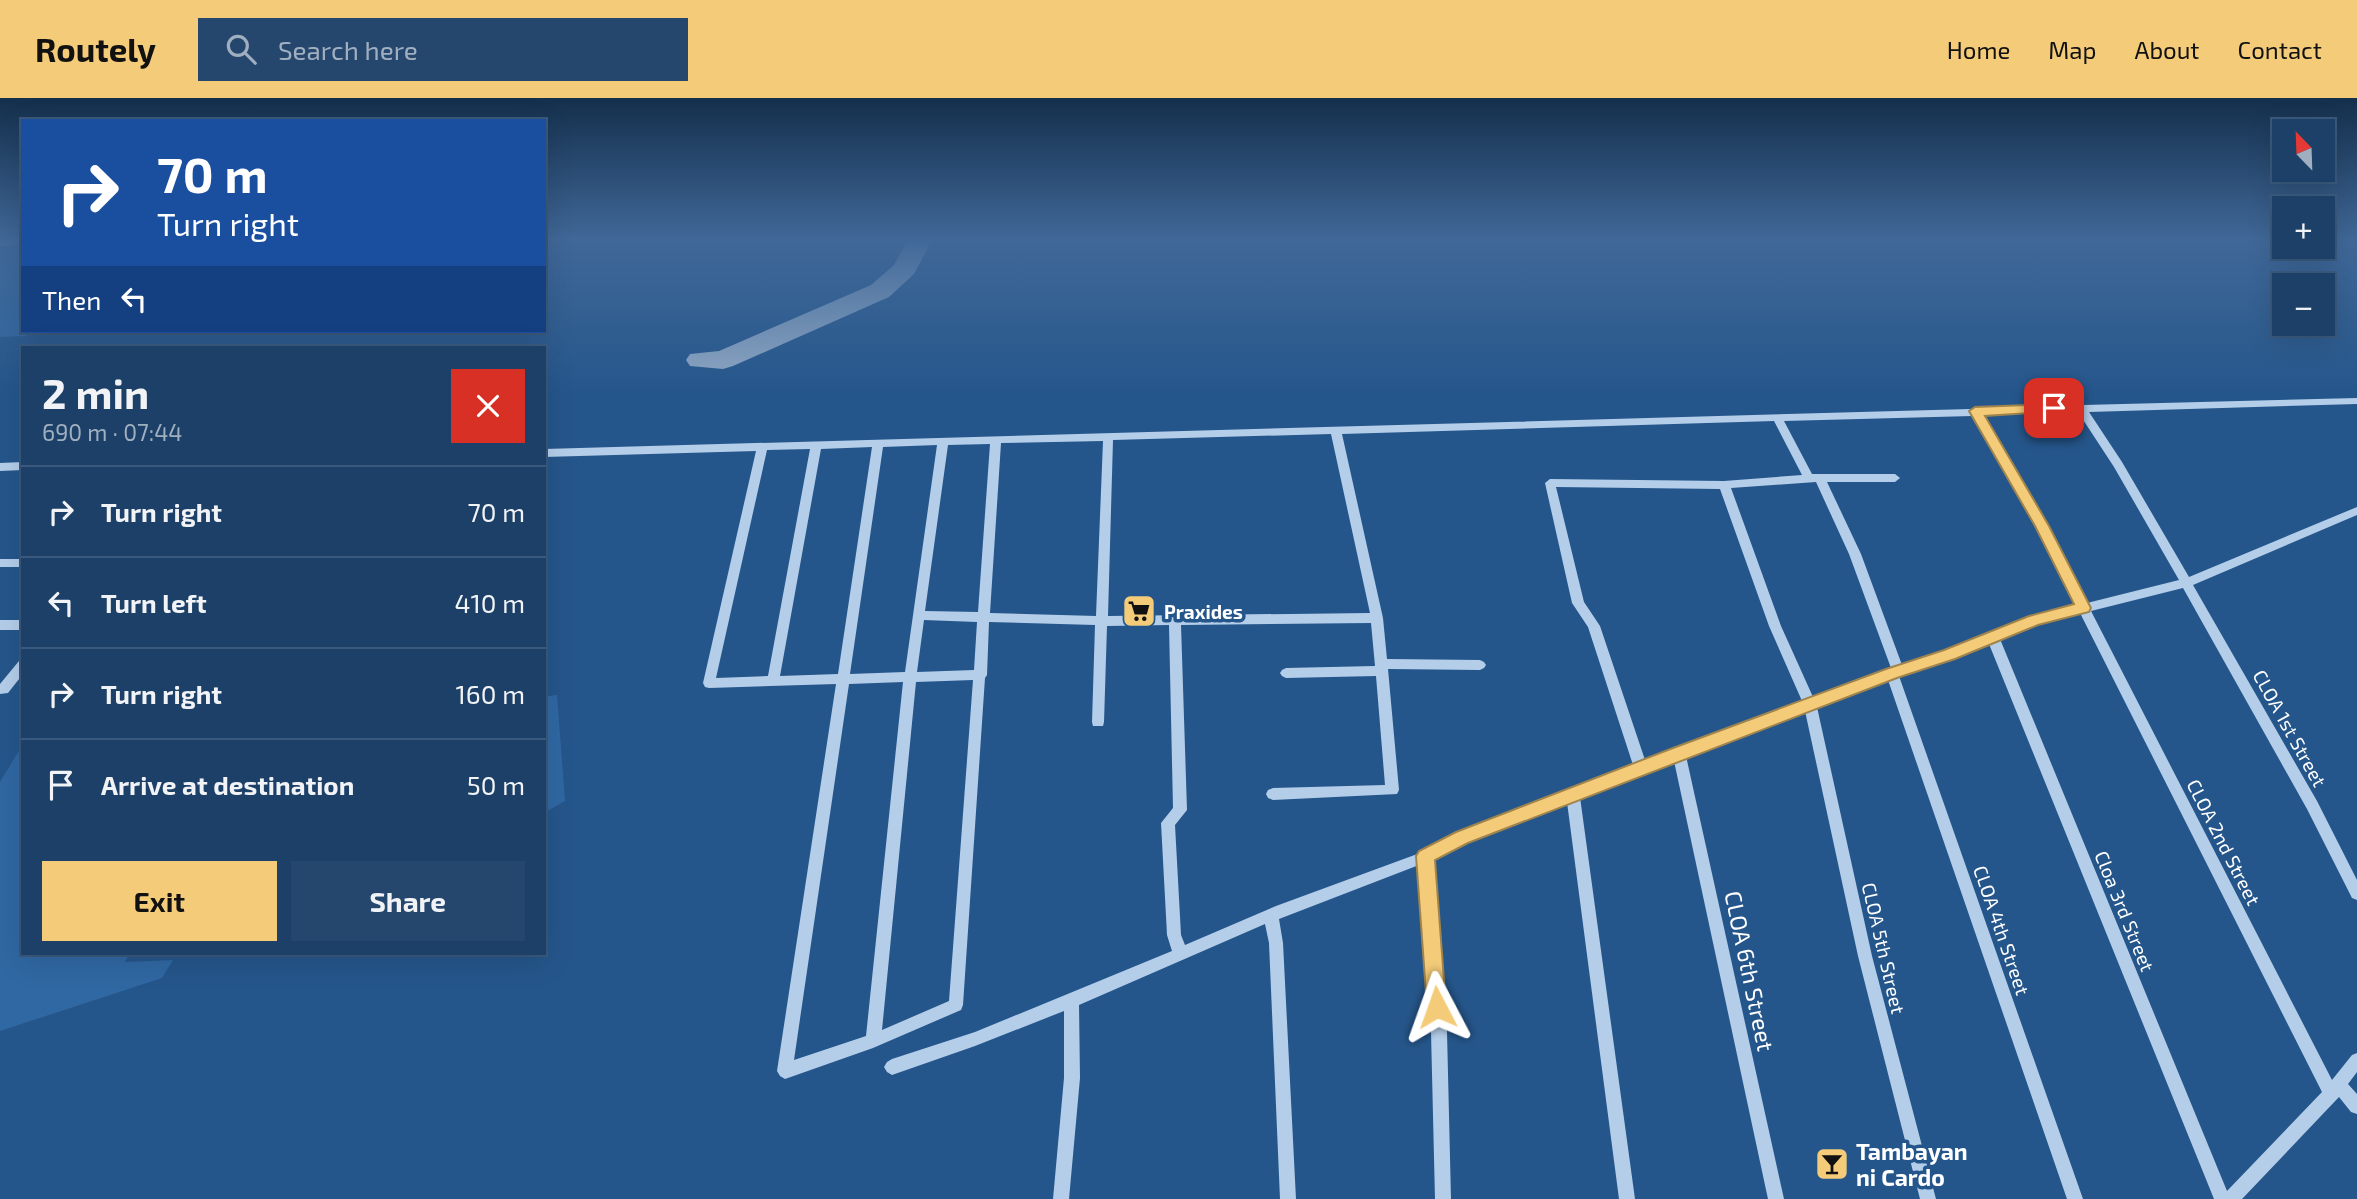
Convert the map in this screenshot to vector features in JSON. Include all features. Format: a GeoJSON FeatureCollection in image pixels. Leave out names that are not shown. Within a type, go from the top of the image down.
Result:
{"type":"FeatureCollection","features":[{"type":"Feature","properties":{"kind":"street"},"geometry":{"type":"LineString","coordinates":[[546,453],[2357,401]]}},
{"type":"Feature","properties":{"kind":"street","name":"CLOA 1st Street"},"geometry":{"type":"LineString","coordinates":[[2080,407],[2118,465],[2186,583],[2312,805],[2357,894]]}},
{"type":"Feature","properties":{"kind":"street","name":"CLOA 2nd Street"},"geometry":{"type":"LineString","coordinates":[[1975,411],[2042,526],[2334,1089],[2357,1106]]}},
{"type":"Feature","properties":{"kind":"street"},"geometry":{"type":"LineString","coordinates":[[1777,417],[1814,477],[1855,554],[1895,672]]}},
{"type":"Feature","properties":{"kind":"street"},"geometry":{"type":"LineString","coordinates":[[1273,794],[1392,790],[1377,618],[1336,432]]}},
{"type":"Feature","properties":{"kind":"street"},"geometry":{"type":"LineString","coordinates":[[1098,722],[1108,438]]}},
{"type":"Feature","properties":{"kind":"street"},"geometry":{"type":"LineString","coordinates":[[878,444],[785,1071],[873,1041],[957,1005],[996,441]]}},
{"type":"Feature","properties":{"kind":"street"},"geometry":{"type":"LineString","coordinates":[[873,1041],[910,678],[943,442]]}},
{"type":"Feature","properties":{"kind":"street"},"geometry":{"type":"LineString","coordinates":[[773,681],[816,447]]}},
{"type":"Feature","properties":{"kind":"street"},"geometry":{"type":"LineString","coordinates":[[762,448],[709,683],[981,675]]}},
{"type":"Feature","properties":{"kind":"street"},"geometry":{"type":"LineString","coordinates":[[0,467],[21,466]]}},
{"type":"Feature","properties":{"kind":"street"},"geometry":{"type":"LineString","coordinates":[[1641,768],[1594,626],[1578,603],[1550,483],[1724,485],[1814,477],[1895,478]]}},
{"type":"Feature","properties":{"kind":"street"},"geometry":{"type":"LineString","coordinates":[[1724,485],[1775,626],[1810,705]]}},
{"type":"Feature","properties":{"kind":"street"},"geometry":{"type":"LineString","coordinates":[[892,1067],[975,1039],[1071,1001],[1271,916],[1425,856],[1462,837],[1679,753],[1993,638],[2035,620],[2186,583],[2357,511]]}},
{"type":"Feature","properties":{"kind":"street"},"geometry":{"type":"LineString","coordinates":[[0,563],[21,563]]}},
{"type":"Feature","properties":{"kind":"street"},"geometry":{"type":"LineString","coordinates":[[918,615],[1100,621],[1377,618]]}},
{"type":"Feature","properties":{"kind":"street"},"geometry":{"type":"LineString","coordinates":[[1175,621],[1180,810],[1168,823],[1174,934],[1180,954]]}},
{"type":"Feature","properties":{"kind":"street"},"geometry":{"type":"LineString","coordinates":[[0,625],[21,625]]}},
{"type":"Feature","properties":{"kind":"street","name":"Cloa 3rd Street"},"geometry":{"type":"LineString","coordinates":[[1993,638],[2222,1199]]}},
{"type":"Feature","properties":{"kind":"street"},"geometry":{"type":"LineString","coordinates":[[1286,673],[1480,665]]}},
{"type":"Feature","properties":{"kind":"street"},"geometry":{"type":"LineString","coordinates":[[1,691],[21,666]]}},
{"type":"Feature","properties":{"kind":"street","name":"CLOA 4th Street"},"geometry":{"type":"LineString","coordinates":[[1895,672],[2075,1199]]}},
{"type":"Feature","properties":{"kind":"street","name":"CLOA 5th Street"},"geometry":{"type":"LineString","coordinates":[[1810,705],[1865,956],[1928,1199]]}},
{"type":"Feature","properties":{"kind":"street","name":"CLOA 6th Street"},"geometry":{"type":"LineString","coordinates":[[1679,753],[1776,1199]]}},
{"type":"Feature","properties":{"kind":"street"},"geometry":{"type":"LineString","coordinates":[[1573,794],[1627,1199]]}},
{"type":"Feature","properties":{"kind":"street"},"geometry":{"type":"LineString","coordinates":[[1425,856],[1438,1032],[1443,1199]]}},
{"type":"Feature","properties":{"kind":"street"},"geometry":{"type":"LineString","coordinates":[[1271,916],[1276,943],[1289,1199]]}},
{"type":"Feature","properties":{"kind":"street"},"geometry":{"type":"LineString","coordinates":[[1061,1199],[1072,1077],[1071,1001]]}},
{"type":"Feature","properties":{"kind":"street"},"geometry":{"type":"LineString","coordinates":[[2231,1199],[2334,1089],[2357,1060]]}},
{"type":"Feature","properties":{"kind":"shaded area"},"geometry":{"type":"Polygon","coordinates":[[[0,291],[21,291],[21,333],[27,333],[26,336],[0,337],[0,291]]]}},
{"type":"Feature","properties":{"kind":"shaded area"},"geometry":{"type":"Polygon","coordinates":[[[557,695],[565,801],[546,812],[546,697],[557,695]]]}},
{"type":"Feature","properties":{"kind":"shaded area"},"geometry":{"type":"Polygon","coordinates":[[[21,747],[21,955],[128,955],[125,962],[173,960],[162,978],[0,1031],[0,782],[21,747]]]}},
{"type":"Feature","properties":{"kind":"taxiway"},"geometry":{"type":"LineString","coordinates":[[700,360],[723,360],[879,291]]}},
{"type":"Feature","properties":{"kind":"place","name":"Praxides"},"geometry":{"type":"Point","coordinates":[1139,611]}},
{"type":"Feature","properties":{"kind":"place","name":"Tambayan ni Cardo"},"geometry":{"type":"Point","coordinates":[1832,1164]}},
{"type":"Feature","properties":{"kind":"route"},"geometry":{"type":"LineString","coordinates":[[1437,1007],[1425,856],[1462,837],[1679,753],[1892,673],[1949,655],[2035,620],[2083,608],[2042,526],[1975,411],[2054,408]]}}]}
